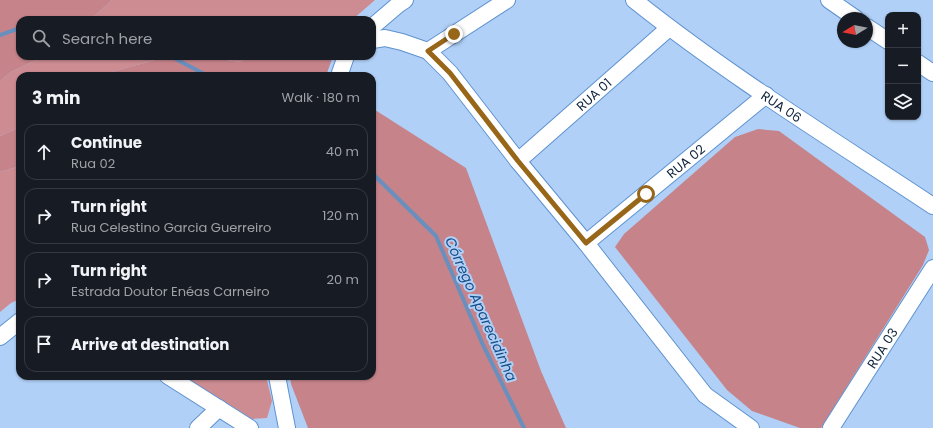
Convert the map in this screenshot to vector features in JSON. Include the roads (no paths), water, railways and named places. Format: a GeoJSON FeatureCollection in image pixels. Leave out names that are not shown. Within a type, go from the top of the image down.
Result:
{"type":"FeatureCollection","features":[{"type":"Feature","properties":{"kind":"street"},"geometry":{"type":"LineString","coordinates":[[376,24],[405,0]]}},
{"type":"Feature","properties":{"kind":"street"},"geometry":{"type":"LineString","coordinates":[[428,51],[507,0]]}},
{"type":"Feature","properties":{"kind":"street","name":"RUA 06"},"geometry":{"type":"LineString","coordinates":[[634,0],[669,28],[766,95],[933,206]]}},
{"type":"Feature","properties":{"kind":"street"},"geometry":{"type":"LineString","coordinates":[[829,0],[846,12]]}},
{"type":"Feature","properties":{"kind":"street","name":"RUA 01"},"geometry":{"type":"LineString","coordinates":[[518,161],[669,28]]}},
{"type":"Feature","properties":{"kind":"street"},"geometry":{"type":"LineString","coordinates":[[873,31],[885,40]]}},
{"type":"Feature","properties":{"kind":"street"},"geometry":{"type":"LineString","coordinates":[[376,39],[385,38],[428,51],[450,73],[518,161],[586,243],[705,395],[751,428]]}},
{"type":"Feature","properties":{"kind":"street"},"geometry":{"type":"LineString","coordinates":[[340,72],[345,60]]}},
{"type":"Feature","properties":{"kind":"street"},"geometry":{"type":"LineString","coordinates":[[921,65],[933,73]]}},
{"type":"Feature","properties":{"kind":"street","name":"RUA 02"},"geometry":{"type":"LineString","coordinates":[[586,243],[766,95]]}},
{"type":"Feature","properties":{"kind":"street","name":"RUA 03"},"geometry":{"type":"LineString","coordinates":[[831,428],[933,268]]}},
{"type":"Feature","properties":{"kind":"street"},"geometry":{"type":"LineString","coordinates":[[0,337],[16,324]]}},
{"type":"Feature","properties":{"kind":"street"},"geometry":{"type":"LineString","coordinates":[[174,380],[250,428]]}},
{"type":"Feature","properties":{"kind":"street"},"geometry":{"type":"LineString","coordinates":[[278,380],[288,428]]}},
{"type":"Feature","properties":{"kind":"street"},"geometry":{"type":"LineString","coordinates":[[198,428],[219,408]]}},
{"type":"Feature","properties":{"kind":"waterway","name":"Córrego Aparecidinha"},"geometry":{"type":"LineString","coordinates":[[0,35],[16,29]]}},
{"type":"Feature","properties":{"kind":"waterway","name":"Córrego Aparecidinha"},"geometry":{"type":"LineString","coordinates":[[178,60],[200,72]]}},
{"type":"Feature","properties":{"kind":"waterway","name":"Córrego Aparecidinha"},"geometry":{"type":"LineString","coordinates":[[376,177],[436,236],[483,345],[524,428]]}}]}
